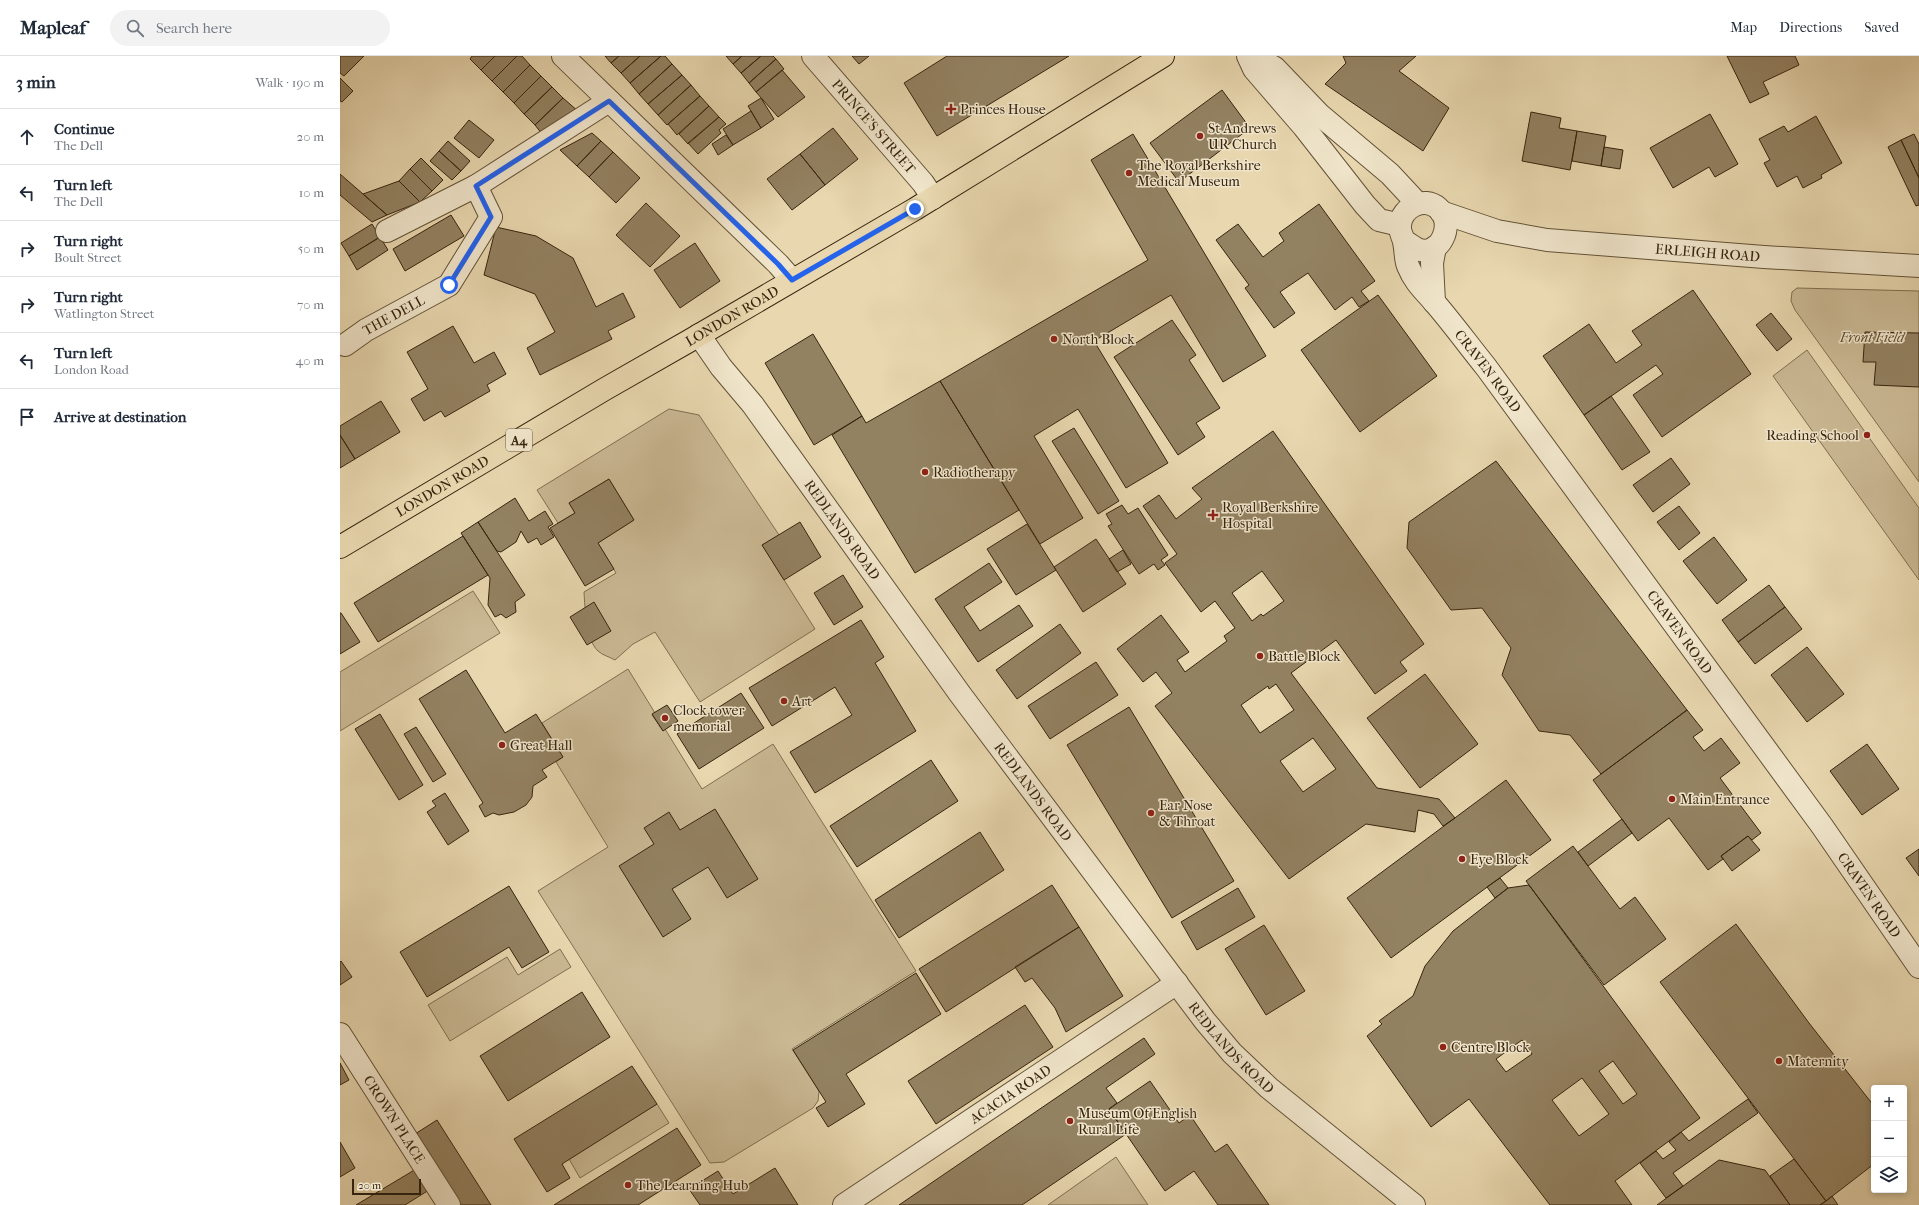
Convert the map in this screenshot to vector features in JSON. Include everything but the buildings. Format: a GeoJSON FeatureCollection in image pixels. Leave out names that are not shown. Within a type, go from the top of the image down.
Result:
{"type":"FeatureCollection","features":[{"type":"Feature","properties":{"kind":"main road","name":"LONDON ROAD"},"geometry":{"type":"LineString","coordinates":[[340,547],[598,392],[699,335],[933,198],[1163,56]]}},
{"type":"Feature","properties":{"kind":"street"},"geometry":{"type":"LineString","coordinates":[[563,56],[772,258],[792,280]]}},
{"type":"Feature","properties":{"kind":"street","name":"PRINCE'S STREET"},"geometry":{"type":"LineString","coordinates":[[813,56],[922,182],[933,198]]}},
{"type":"Feature","properties":{"kind":"street"},"geometry":{"type":"LineString","coordinates":[[1248,56],[1254,69],[1304,127],[1365,205],[1379,220],[1402,233],[1418,249],[1426,250],[1440,242]]}},
{"type":"Feature","properties":{"kind":"street"},"geometry":{"type":"LineString","coordinates":[[1254,56],[1275,68],[1320,115],[1390,174],[1417,204]]}},
{"type":"Feature","properties":{"kind":"street"},"geometry":{"type":"LineString","coordinates":[[388,231],[476,186],[609,101]]}},
{"type":"Feature","properties":{"kind":"street","name":"THE DELL"},"geometry":{"type":"LineString","coordinates":[[345,345],[366,330],[449,285],[491,217],[476,186]]}},
{"type":"Feature","properties":{"kind":"street"},"geometry":{"type":"LineString","coordinates":[[1402,233],[1403,214],[1412,206],[1417,204],[1432,204],[1441,212],[1447,223],[1432,263],[1434,302]]}},
{"type":"Feature","properties":{"kind":"street","name":"ERLEIGH ROAD"},"geometry":{"type":"LineString","coordinates":[[1441,212],[1497,231],[1547,240],[1764,257],[1919,266]]}},
{"type":"Feature","properties":{"kind":"street","name":"ERLEIGH ROAD"},"geometry":{"type":"LineString","coordinates":[[1440,242],[1497,231]]}},
{"type":"Feature","properties":{"kind":"street","name":"CRAVEN ROAD"},"geometry":{"type":"LineString","coordinates":[[1402,233],[1407,264],[1417,284],[1434,302],[1486,367],[1808,807],[1919,967]]}},
{"type":"Feature","properties":{"kind":"street","name":"REDLANDS ROAD"},"geometry":{"type":"LineString","coordinates":[[699,335],[721,367],[753,405],[960,694],[1232,1054],[1328,1136],[1414,1205]]}},
{"type":"Feature","properties":{"kind":"street","name":"ACACIA ROAD"},"geometry":{"type":"LineString","coordinates":[[844,1205],[1177,983]]}},
{"type":"Feature","properties":{"kind":"street","name":"CROWN PLACE"},"geometry":{"type":"LineString","coordinates":[[340,1034],[449,1205]]}},
{"type":"Feature","properties":{"kind":"green space","name":"Front Field"},"geometry":{"type":"Polygon","coordinates":[[[1797,288],[1919,291],[1919,482],[1795,310],[1791,301],[1792,292],[1797,288]]]}},
{"type":"Feature","properties":{"kind":"green space"},"geometry":{"type":"Polygon","coordinates":[[[1807,350],[1919,508],[1919,580],[1773,376],[1807,350]]]}},
{"type":"Feature","properties":{"kind":"green space"},"geometry":{"type":"Polygon","coordinates":[[[669,409],[699,415],[779,535],[762,545],[815,629],[700,702],[655,632],[633,644],[615,660],[598,651],[591,639],[587,623],[584,592],[616,573],[598,543],[634,520],[609,479],[569,503],[575,513],[558,523],[537,490],[669,409]]]}},
{"type":"Feature","properties":{"kind":"green space"},"geometry":{"type":"Polygon","coordinates":[[[473,591],[500,633],[340,731],[340,672],[473,591]]]}},
{"type":"Feature","properties":{"kind":"green space"},"geometry":{"type":"Polygon","coordinates":[[[628,669],[655,713],[652,715],[663,731],[665,729],[702,789],[773,744],[916,971],[792,1049],[819,1091],[818,1101],[813,1108],[724,1162],[710,1163],[538,891],[608,847],[556,762],[563,757],[542,723],[628,669]]]}},
{"type":"Feature","properties":{"kind":"green space"},"geometry":{"type":"Polygon","coordinates":[[[560,949],[571,967],[450,1041],[428,1005],[507,957],[518,975],[560,949]]]}},
{"type":"Feature","properties":{"kind":"green space"},"geometry":{"type":"Polygon","coordinates":[[[657,1104],[669,1123],[580,1178],[569,1159],[657,1104]]]}},
{"type":"Feature","properties":{"kind":"green space"},"geometry":{"type":"Polygon","coordinates":[[[1116,1157],[1148,1205],[1048,1205],[1116,1157]]]}},
{"type":"Feature","properties":{"kind":"place","name":"Princes House"},"geometry":{"type":"Point","coordinates":[951,109]}},
{"type":"Feature","properties":{"kind":"place","name":"St Andrews UR Church"},"geometry":{"type":"Point","coordinates":[1200,136]}},
{"type":"Feature","properties":{"kind":"place","name":"The Royal Berkshire Medical Museum"},"geometry":{"type":"Point","coordinates":[1129,173]}},
{"type":"Feature","properties":{"kind":"place","name":"North Block"},"geometry":{"type":"Point","coordinates":[1054,339]}},
{"type":"Feature","properties":{"kind":"place","name":"Reading School"},"geometry":{"type":"Point","coordinates":[1867,435]}},
{"type":"Feature","properties":{"kind":"place","name":"Radiotherapy"},"geometry":{"type":"Point","coordinates":[925,472]}},
{"type":"Feature","properties":{"kind":"place","name":"Royal Berkshire Hospital"},"geometry":{"type":"Point","coordinates":[1213,515]}},
{"type":"Feature","properties":{"kind":"place","name":"Battle Block"},"geometry":{"type":"Point","coordinates":[1260,656]}},
{"type":"Feature","properties":{"kind":"place","name":"Art"},"geometry":{"type":"Point","coordinates":[784,701]}},
{"type":"Feature","properties":{"kind":"place","name":"Clock tower memorial"},"geometry":{"type":"Point","coordinates":[665,718]}},
{"type":"Feature","properties":{"kind":"place","name":"Great Hall"},"geometry":{"type":"Point","coordinates":[502,745]}},
{"type":"Feature","properties":{"kind":"place","name":"Main Entrance"},"geometry":{"type":"Point","coordinates":[1672,799]}},
{"type":"Feature","properties":{"kind":"place","name":"Ear Nose & Throat"},"geometry":{"type":"Point","coordinates":[1151,813]}},
{"type":"Feature","properties":{"kind":"place","name":"Eye Block"},"geometry":{"type":"Point","coordinates":[1462,859]}},
{"type":"Feature","properties":{"kind":"place","name":"Centre Block"},"geometry":{"type":"Point","coordinates":[1443,1047]}},
{"type":"Feature","properties":{"kind":"place","name":"Maternity"},"geometry":{"type":"Point","coordinates":[1779,1061]}},
{"type":"Feature","properties":{"kind":"place","name":"Museum Of English Rural Life"},"geometry":{"type":"Point","coordinates":[1070,1121]}},
{"type":"Feature","properties":{"kind":"place","name":"The Learning Hub"},"geometry":{"type":"Point","coordinates":[628,1185]}},
{"type":"Feature","properties":{"kind":"route"},"geometry":{"type":"LineString","coordinates":[[449,285],[491,217],[476,186],[609,101],[778,264],[792,280],[915,209]]}}]}
